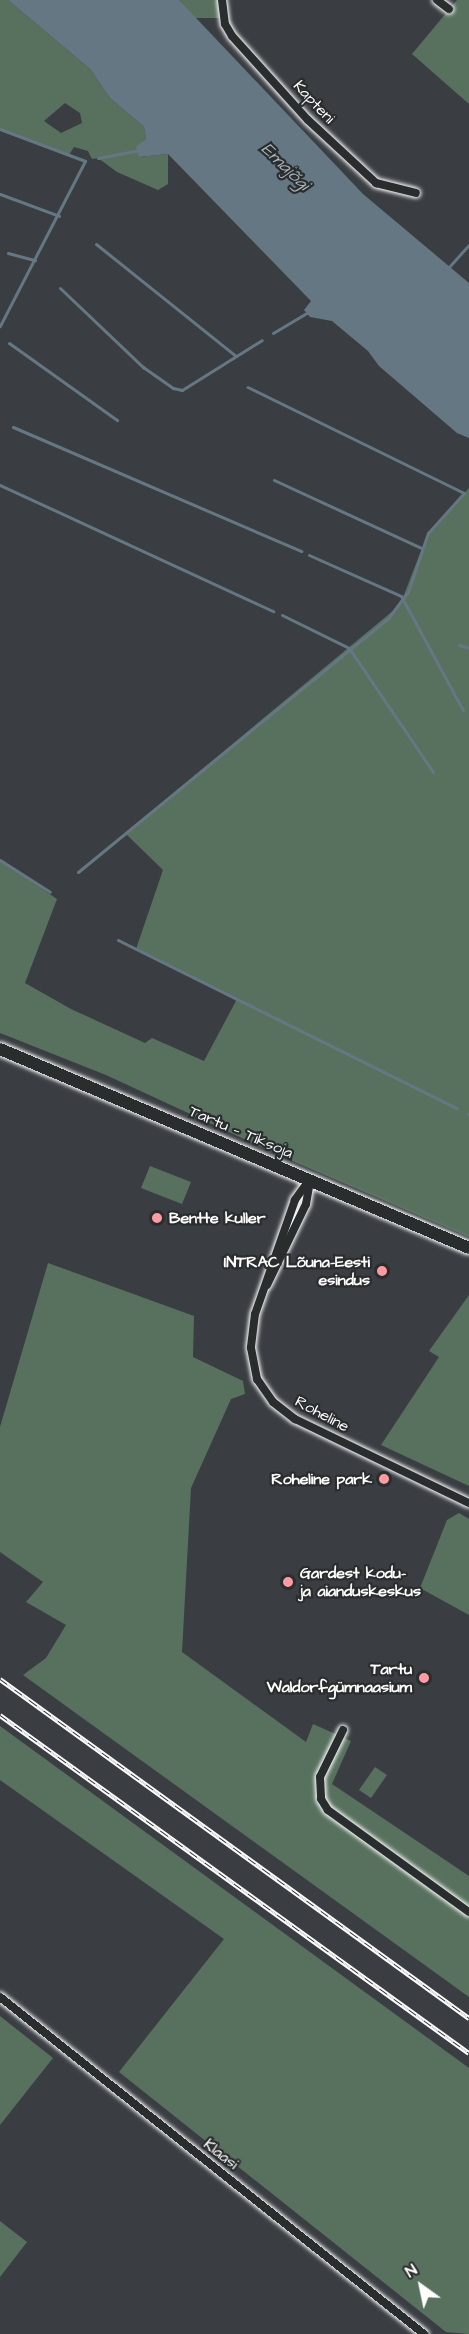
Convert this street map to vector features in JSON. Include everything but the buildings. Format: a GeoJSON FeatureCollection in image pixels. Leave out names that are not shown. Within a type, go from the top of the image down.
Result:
{"type":"FeatureCollection","features":[{"type":"Feature","properties":{"kind":"main road","name":"Tartu — Tiksoja"},"geometry":{"type":"LineString","coordinates":[[0,1049],[469,1248]]}},
{"type":"Feature","properties":{"kind":"street","name":"Kapteni"},"geometry":{"type":"LineString","coordinates":[[222,0],[225,24],[232,36],[308,120],[376,183],[416,193]]}},
{"type":"Feature","properties":{"kind":"street"},"geometry":{"type":"LineString","coordinates":[[437,0],[449,9]]}},
{"type":"Feature","properties":{"kind":"street","name":"Roheline"},"geometry":{"type":"LineString","coordinates":[[310,1179],[306,1204],[265,1288],[252,1323],[251,1348],[257,1379],[273,1402],[295,1419],[469,1503]]}},
{"type":"Feature","properties":{"kind":"street"},"geometry":{"type":"LineString","coordinates":[[343,1730],[320,1777],[321,1799],[328,1810],[469,1912]]}},
{"type":"Feature","properties":{"kind":"street","name":"Klaasi"},"geometry":{"type":"LineString","coordinates":[[0,1997],[424,2334]]}},
{"type":"Feature","properties":{"kind":"green space"},"geometry":{"type":"Polygon","coordinates":[[[0,0],[8,0],[90,69],[110,98],[144,127],[146,139],[139,157],[168,154],[168,184],[158,190],[117,172],[98,158],[92,159],[88,151],[74,147],[69,155],[0,129],[0,0]],[[65,103],[44,121],[61,133],[82,123],[80,113],[65,103]]]}},
{"type":"Feature","properties":{"kind":"green space"},"geometry":{"type":"Polygon","coordinates":[[[179,0],[219,0],[221,18],[194,18],[179,0]]]}},
{"type":"Feature","properties":{"kind":"green space"},"geometry":{"type":"Polygon","coordinates":[[[457,0],[469,0],[469,104],[412,54],[457,0]]]}},
{"type":"Feature","properties":{"kind":"green space"},"geometry":{"type":"Polygon","coordinates":[[[469,488],[469,1237],[281,1156],[106,1075],[0,1033],[0,860],[57,899],[25,983],[71,1009],[145,1043],[152,1038],[204,1061],[237,999],[136,949],[163,870],[125,833],[400,605],[428,533],[469,488]]]}},
{"type":"Feature","properties":{"kind":"green space"},"geometry":{"type":"Polygon","coordinates":[[[150,1166],[191,1182],[182,1204],[141,1188],[150,1166]]]}},
{"type":"Feature","properties":{"kind":"green space"},"geometry":{"type":"Polygon","coordinates":[[[48,1263],[194,1316],[193,1357],[243,1381],[245,1394],[231,1399],[191,1488],[182,1652],[306,1742],[313,1724],[351,1741],[332,1784],[469,1876],[469,1997],[23,1675],[46,1658],[66,1625],[26,1602],[43,1582],[0,1552],[0,1427],[48,1263]]]}},
{"type":"Feature","properties":{"kind":"green space"},"geometry":{"type":"Polygon","coordinates":[[[469,1295],[469,1486],[381,1445],[439,1357],[429,1351],[469,1295]]]}},
{"type":"Feature","properties":{"kind":"green space"},"geometry":{"type":"Polygon","coordinates":[[[459,1513],[469,1519],[469,1615],[420,1588],[447,1520],[459,1513]]]}},
{"type":"Feature","properties":{"kind":"green space"},"geometry":{"type":"Polygon","coordinates":[[[0,1726],[469,2068],[469,2334],[446,2332],[119,2072],[224,1939],[0,1780],[0,1726]]]}},
{"type":"Feature","properties":{"kind":"green space"},"geometry":{"type":"Polygon","coordinates":[[[375,1767],[387,1775],[371,1798],[359,1790],[375,1767]]]}},
{"type":"Feature","properties":{"kind":"green space"},"geometry":{"type":"Polygon","coordinates":[[[0,2016],[53,2058],[0,2125],[0,2016]]]}},
{"type":"Feature","properties":{"kind":"green space"},"geometry":{"type":"Polygon","coordinates":[[[0,2221],[27,2242],[0,2277],[0,2221]]]}},
{"type":"Feature","properties":{"kind":"water","name":"Emajõgi"},"geometry":{"type":"Polygon","coordinates":[[[8,0],[179,0],[363,194],[469,283],[469,438],[457,433],[379,366],[368,351],[332,321],[310,317],[304,310],[311,301],[168,154],[139,157],[136,147],[146,139],[144,127],[110,98],[90,69],[8,0]]]}},
{"type":"Feature","properties":{"kind":"waterway"},"geometry":{"type":"LineString","coordinates":[[0,129],[85,161],[0,326]]}},
{"type":"Feature","properties":{"kind":"waterway"},"geometry":{"type":"LineString","coordinates":[[98,158],[140,150]]}},
{"type":"Feature","properties":{"kind":"waterway"},"geometry":{"type":"LineString","coordinates":[[0,194],[59,216]]}},
{"type":"Feature","properties":{"kind":"waterway"},"geometry":{"type":"LineString","coordinates":[[96,244],[236,356]]}},
{"type":"Feature","properties":{"kind":"waterway"},"geometry":{"type":"LineString","coordinates":[[448,268],[469,245]]}},
{"type":"Feature","properties":{"kind":"waterway"},"geometry":{"type":"LineString","coordinates":[[8,253],[35,260]]}},
{"type":"Feature","properties":{"kind":"waterway"},"geometry":{"type":"LineString","coordinates":[[60,288],[143,367],[173,388],[182,390],[262,340]]}},
{"type":"Feature","properties":{"kind":"waterway"},"geometry":{"type":"LineString","coordinates":[[273,333],[310,311]]}},
{"type":"Feature","properties":{"kind":"waterway"},"geometry":{"type":"LineString","coordinates":[[9,343],[117,420]]}},
{"type":"Feature","properties":{"kind":"waterway"},"geometry":{"type":"LineString","coordinates":[[78,872],[389,617],[408,592],[428,533],[464,493],[248,387]]}},
{"type":"Feature","properties":{"kind":"waterway"},"geometry":{"type":"LineString","coordinates":[[13,427],[301,551]]}},
{"type":"Feature","properties":{"kind":"waterway"},"geometry":{"type":"LineString","coordinates":[[274,480],[421,548]]}},
{"type":"Feature","properties":{"kind":"waterway"},"geometry":{"type":"LineString","coordinates":[[0,485],[273,611]]}},
{"type":"Feature","properties":{"kind":"waterway"},"geometry":{"type":"LineString","coordinates":[[309,555],[401,596],[463,710]]}},
{"type":"Feature","properties":{"kind":"waterway"},"geometry":{"type":"LineString","coordinates":[[282,615],[349,648],[433,772]]}},
{"type":"Feature","properties":{"kind":"waterway"},"geometry":{"type":"LineString","coordinates":[[459,645],[469,648]]}},
{"type":"Feature","properties":{"kind":"waterway"},"geometry":{"type":"LineString","coordinates":[[0,860],[50,892]]}},
{"type":"Feature","properties":{"kind":"waterway"},"geometry":{"type":"LineString","coordinates":[[118,940],[457,1108]]}},
{"type":"Feature","properties":{"kind":"railway"},"geometry":{"type":"LineString","coordinates":[[0,1679],[469,2018]]}},
{"type":"Feature","properties":{"kind":"railway"},"geometry":{"type":"LineString","coordinates":[[0,1715],[469,2053]]}},
{"type":"Feature","properties":{"kind":"place","name":"Bentte kuller"},"geometry":{"type":"Point","coordinates":[157,1218]}},
{"type":"Feature","properties":{"kind":"place","name":"INTRAC Lõuna-Eesti esindus"},"geometry":{"type":"Point","coordinates":[382,1271]}},
{"type":"Feature","properties":{"kind":"place","name":"Roheline park"},"geometry":{"type":"Point","coordinates":[384,1479]}},
{"type":"Feature","properties":{"kind":"place","name":"Gardest kodu- ja aianduskeskus"},"geometry":{"type":"Point","coordinates":[288,1582]}},
{"type":"Feature","properties":{"kind":"place","name":"Tartu Waldorfgümnaasium"},"geometry":{"type":"Point","coordinates":[424,1678]}}]}
